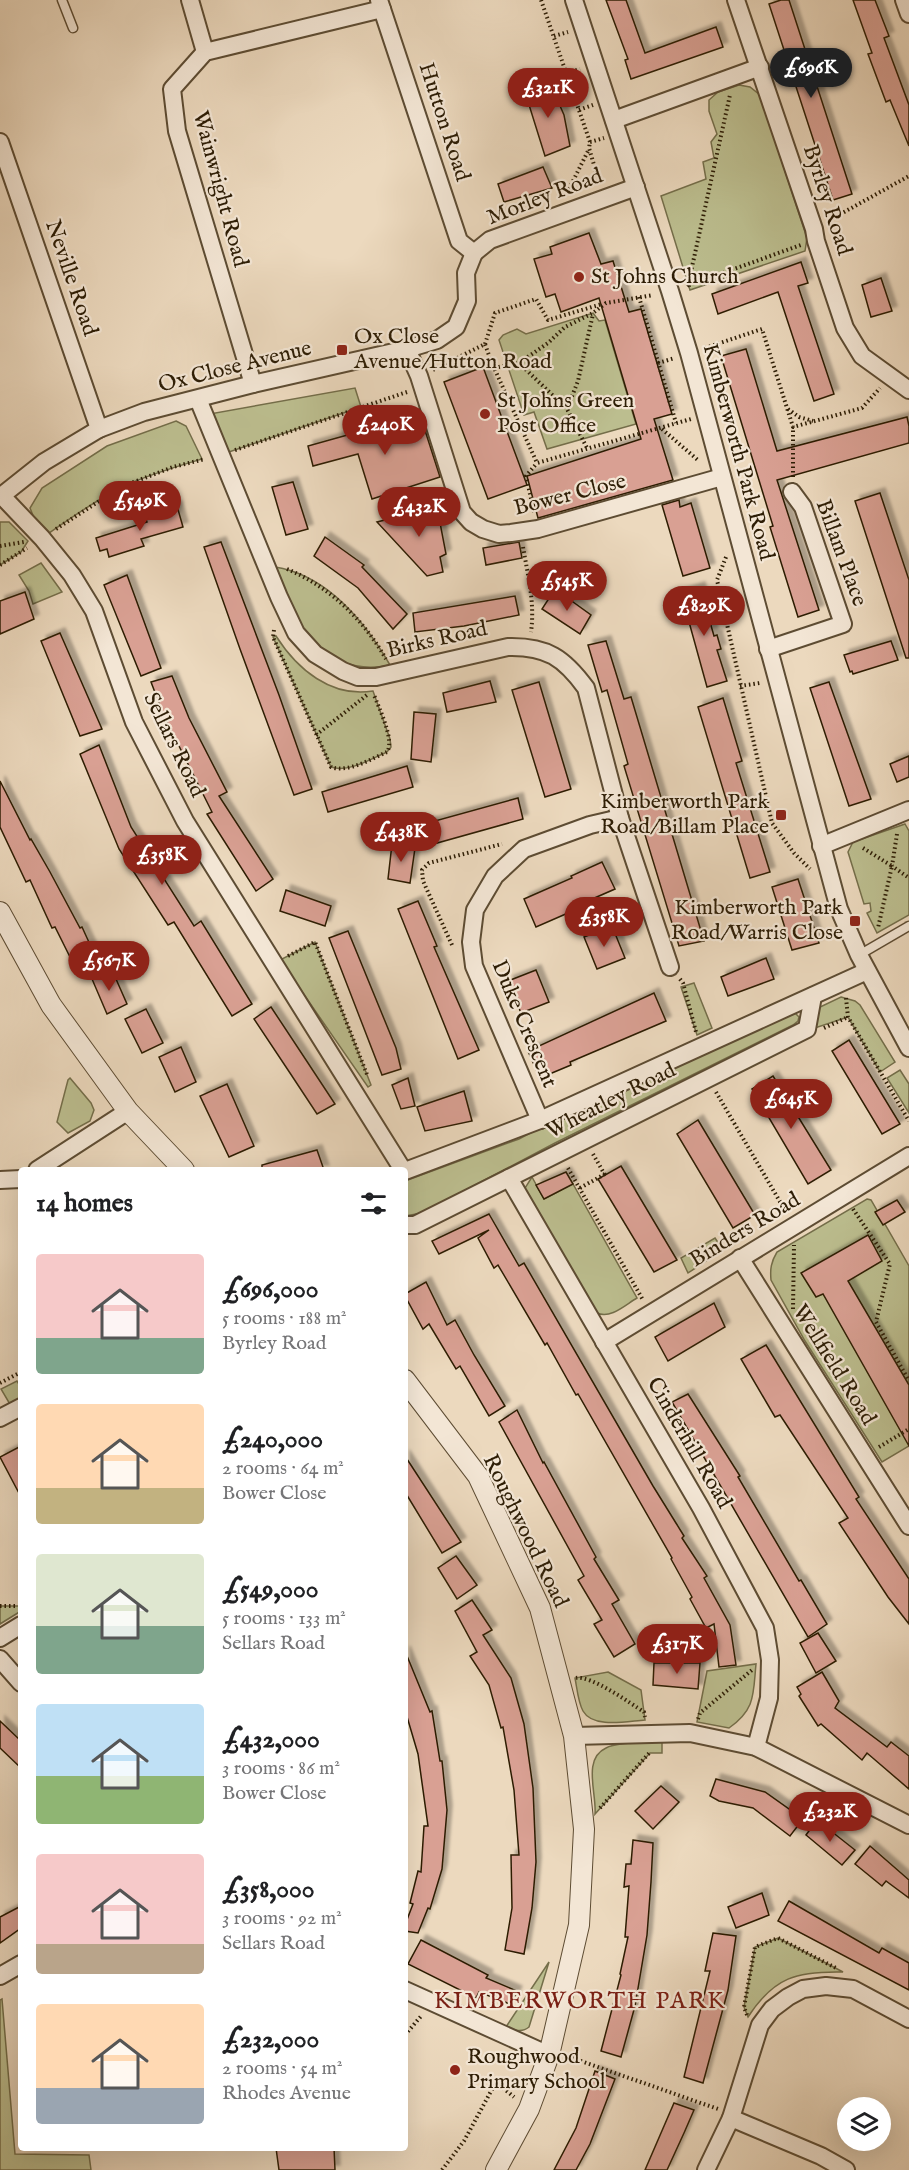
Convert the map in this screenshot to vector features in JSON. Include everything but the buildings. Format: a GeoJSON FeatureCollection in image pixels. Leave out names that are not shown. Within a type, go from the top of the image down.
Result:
{"type":"FeatureCollection","features":[{"type":"Feature","properties":{"kind":"street"},"geometry":{"type":"LineString","coordinates":[[190,0],[205,52],[381,4]]}},
{"type":"Feature","properties":{"kind":"street","name":"Kimberworth Park Road"},"geometry":{"type":"LineString","coordinates":[[574,0],[689,353],[839,909],[865,951],[867,971],[909,1048]]}},
{"type":"Feature","properties":{"kind":"street","name":"Byrley Road"},"geometry":{"type":"LineString","coordinates":[[736,0],[845,328],[862,356],[909,390]]}},
{"type":"Feature","properties":{"kind":"street"},"geometry":{"type":"LineString","coordinates":[[904,0],[909,14]]}},
{"type":"Feature","properties":{"kind":"street","name":"Hutton Road"},"geometry":{"type":"LineString","coordinates":[[381,4],[459,241],[474,253]]}},
{"type":"Feature","properties":{"kind":"street","name":"Wainwright Road"},"geometry":{"type":"LineString","coordinates":[[205,52],[172,89],[177,131],[253,384]]}},
{"type":"Feature","properties":{"kind":"street"},"geometry":{"type":"LineString","coordinates":[[614,120],[760,67]]}},
{"type":"Feature","properties":{"kind":"street","name":"Neville Road"},"geometry":{"type":"LineString","coordinates":[[0,142],[99,429]]}},
{"type":"Feature","properties":{"kind":"street","name":"Morley Road"},"geometry":{"type":"LineString","coordinates":[[474,253],[490,240],[636,187]]}},
{"type":"Feature","properties":{"kind":"street","name":"Ox Close Avenue"},"geometry":{"type":"LineString","coordinates":[[1,496],[44,462],[99,429],[144,412],[437,340],[456,327],[466,301],[466,273],[474,253]]}},
{"type":"Feature","properties":{"kind":"street","name":"Bower Close"},"geometry":{"type":"LineString","coordinates":[[407,349],[421,382],[462,512],[471,522],[483,529],[499,534],[538,529],[722,477]]}},
{"type":"Feature","properties":{"kind":"street","name":"Birks Road"},"geometry":{"type":"LineString","coordinates":[[198,399],[279,597],[296,633],[315,654],[358,677],[375,677],[508,646],[529,646],[549,653],[573,670],[586,688],[620,818],[670,967]]}},
{"type":"Feature","properties":{"kind":"street","name":"Billam Place"},"geometry":{"type":"LineString","coordinates":[[768,649],[843,624],[803,507],[792,492]]}},
{"type":"Feature","properties":{"kind":"street","name":"Sellars Road"},"geometry":{"type":"LineString","coordinates":[[1,496],[42,538],[72,575],[94,612],[139,732],[186,821],[401,1167]]}},
{"type":"Feature","properties":{"kind":"street"},"geometry":{"type":"LineString","coordinates":[[821,846],[905,812]]}},
{"type":"Feature","properties":{"kind":"street","name":"Duke Crescent"},"geometry":{"type":"LineString","coordinates":[[540,1120],[474,966],[471,942],[475,910],[495,876],[524,849],[590,825],[620,818]]}},
{"type":"Feature","properties":{"kind":"street"},"geometry":{"type":"LineString","coordinates":[[0,912],[51,1005],[128,1111],[181,1167]]}},
{"type":"Feature","properties":{"kind":"street","name":"Wheatley Road"},"geometry":{"type":"LineString","coordinates":[[408,1170],[540,1120],[867,971]]}},
{"type":"Feature","properties":{"kind":"street","name":"Wheatley Road"},"geometry":{"type":"LineString","coordinates":[[408,1225],[415,1225],[807,1029],[813,996]]}},
{"type":"Feature","properties":{"kind":"street"},"geometry":{"type":"LineString","coordinates":[[42,1167],[128,1111]]}},
{"type":"Feature","properties":{"kind":"street","name":"Binders Road"},"geometry":{"type":"LineString","coordinates":[[604,1342],[909,1156]]}},
{"type":"Feature","properties":{"kind":"street","name":"Cinderhill Road"},"geometry":{"type":"LineString","coordinates":[[509,1178],[701,1508],[765,1628],[770,1666],[769,1698],[756,1747]]}},
{"type":"Feature","properties":{"kind":"street"},"geometry":{"type":"LineString","coordinates":[[0,1180],[18,1179]]}},
{"type":"Feature","properties":{"kind":"street","name":"Wellfield Road"},"geometry":{"type":"LineString","coordinates":[[740,1258],[909,1526]]}},
{"type":"Feature","properties":{"kind":"street","name":"Roughwood Road"},"geometry":{"type":"LineString","coordinates":[[408,1384],[477,1476],[540,1608],[574,1736],[583,1826],[579,1925],[549,2055],[529,2109],[496,2170]]}},
{"type":"Feature","properties":{"kind":"street"},"geometry":{"type":"LineString","coordinates":[[0,1418],[18,1409]]}},
{"type":"Feature","properties":{"kind":"street"},"geometry":{"type":"LineString","coordinates":[[0,1638],[18,1627]]}},
{"type":"Feature","properties":{"kind":"street"},"geometry":{"type":"LineString","coordinates":[[0,1659],[18,1680]]}},
{"type":"Feature","properties":{"kind":"street"},"geometry":{"type":"LineString","coordinates":[[574,1736],[693,1734],[756,1747],[909,1825]]}},
{"type":"Feature","properties":{"kind":"street"},"geometry":{"type":"LineString","coordinates":[[0,1976],[18,1966]]}},
{"type":"Feature","properties":{"kind":"street"},"geometry":{"type":"LineString","coordinates":[[706,2170],[731,2118],[760,2025],[772,2008],[803,1989],[826,1986],[853,1989],[909,2019]]}},
{"type":"Feature","properties":{"kind":"street"},"geometry":{"type":"LineString","coordinates":[[408,1991],[549,2055]]}},
{"type":"Feature","properties":{"kind":"street"},"geometry":{"type":"LineString","coordinates":[[731,2118],[820,2156],[846,2170]]}},
{"type":"Feature","properties":{"kind":"lane"},"geometry":{"type":"LineString","coordinates":[[62,0],[73,28]]}},
{"type":"Feature","properties":{"kind":"lane"},"geometry":{"type":"LineString","coordinates":[[865,951],[909,926]]}},
{"type":"Feature","properties":{"kind":"path"},"geometry":{"type":"LineString","coordinates":[[542,0],[590,142],[556,216]]}},
{"type":"Feature","properties":{"kind":"path"},"geometry":{"type":"LineString","coordinates":[[688,285],[733,76]]}},
{"type":"Feature","properties":{"kind":"path"},"geometry":{"type":"LineString","coordinates":[[589,148],[605,198]]}},
{"type":"Feature","properties":{"kind":"path"},"geometry":{"type":"LineString","coordinates":[[537,463],[485,344],[495,313],[536,299],[548,320],[606,303],[670,291],[815,235],[909,176]]}},
{"type":"Feature","properties":{"kind":"path"},"geometry":{"type":"LineString","coordinates":[[639,297],[676,423]]}},
{"type":"Feature","properties":{"kind":"path"},"geometry":{"type":"LineString","coordinates":[[494,368],[519,363],[548,343],[565,327],[593,313],[606,303]]}},
{"type":"Feature","properties":{"kind":"path"},"geometry":{"type":"LineString","coordinates":[[567,409],[578,381],[593,313]]}},
{"type":"Feature","properties":{"kind":"path"},"geometry":{"type":"LineString","coordinates":[[689,353],[762,329],[793,427],[792,492]]}},
{"type":"Feature","properties":{"kind":"path"},"geometry":{"type":"LineString","coordinates":[[0,565],[121,487],[421,382],[485,344]]}},
{"type":"Feature","properties":{"kind":"path"},"geometry":{"type":"LineString","coordinates":[[519,363],[567,409],[587,448]]}},
{"type":"Feature","properties":{"kind":"path"},"geometry":{"type":"LineString","coordinates":[[793,427],[862,408],[890,376]]}},
{"type":"Feature","properties":{"kind":"path"},"geometry":{"type":"LineString","coordinates":[[788,409],[799,417],[814,422]]}},
{"type":"Feature","properties":{"kind":"path"},"geometry":{"type":"LineString","coordinates":[[538,529],[526,476],[537,463],[707,415]]}},
{"type":"Feature","properties":{"kind":"path"},"geometry":{"type":"LineString","coordinates":[[661,428],[701,464],[722,477]]}},
{"type":"Feature","properties":{"kind":"path"},"geometry":{"type":"LineString","coordinates":[[521,532],[534,614],[529,646]]}},
{"type":"Feature","properties":{"kind":"path"},"geometry":{"type":"LineString","coordinates":[[736,532],[717,580],[772,823],[794,853],[834,893]]}},
{"type":"Feature","properties":{"kind":"path"},"geometry":{"type":"LineString","coordinates":[[267,568],[287,569],[326,589],[344,604],[377,644],[394,673]]}},
{"type":"Feature","properties":{"kind":"path"},"geometry":{"type":"LineString","coordinates":[[279,597],[273,637],[316,735],[331,767],[339,770],[387,752],[391,747],[373,691],[316,735]]}},
{"type":"Feature","properties":{"kind":"path"},"geometry":{"type":"LineString","coordinates":[[865,951],[892,866],[905,812]]}},
{"type":"Feature","properties":{"kind":"path"},"geometry":{"type":"LineString","coordinates":[[845,836],[909,878]]}},
{"type":"Feature","properties":{"kind":"path"},"geometry":{"type":"LineString","coordinates":[[474,966],[457,955],[423,880],[422,870],[429,863],[509,843],[524,849]]}},
{"type":"Feature","properties":{"kind":"path"},"geometry":{"type":"LineString","coordinates":[[274,963],[315,942],[374,1091],[361,1103]]}},
{"type":"Feature","properties":{"kind":"path"},"geometry":{"type":"LineString","coordinates":[[670,967],[683,983],[697,1034],[696,1050]]}},
{"type":"Feature","properties":{"kind":"path"},"geometry":{"type":"LineString","coordinates":[[819,1030],[848,1017],[909,1121]]}},
{"type":"Feature","properties":{"kind":"path"},"geometry":{"type":"LineString","coordinates":[[708,1078],[795,1226],[793,1341]]}},
{"type":"Feature","properties":{"kind":"path"},"geometry":{"type":"LineString","coordinates":[[580,1188],[605,1174],[595,1156]]}},
{"type":"Feature","properties":{"kind":"path"},"geometry":{"type":"LineString","coordinates":[[570,1171],[651,1313]]}},
{"type":"Feature","properties":{"kind":"path"},"geometry":{"type":"LineString","coordinates":[[844,1196],[890,1264],[876,1322],[909,1381]]}},
{"type":"Feature","properties":{"kind":"path"},"geometry":{"type":"LineString","coordinates":[[0,1383],[18,1374]]}},
{"type":"Feature","properties":{"kind":"path"},"geometry":{"type":"LineString","coordinates":[[865,1455],[909,1429]]}},
{"type":"Feature","properties":{"kind":"path"},"geometry":{"type":"LineString","coordinates":[[0,1606],[18,1606]]}},
{"type":"Feature","properties":{"kind":"path"},"geometry":{"type":"LineString","coordinates":[[693,1734],[700,1713],[756,1667],[770,1666]]}},
{"type":"Feature","properties":{"kind":"path"},"geometry":{"type":"LineString","coordinates":[[560,1683],[582,1677],[614,1694],[644,1712],[649,1733],[651,1753],[583,1826]]}},
{"type":"Feature","properties":{"kind":"path"},"geometry":{"type":"LineString","coordinates":[[755,2040],[744,2007],[755,1947],[778,1938],[843,1972],[853,1989]]}},
{"type":"Feature","properties":{"kind":"path"},"geometry":{"type":"LineString","coordinates":[[408,2031],[432,2003]]}},
{"type":"Feature","properties":{"kind":"path"},"geometry":{"type":"LineString","coordinates":[[572,2058],[716,2107],[731,2118]]}},
{"type":"Feature","properties":{"kind":"path"},"geometry":{"type":"LineString","coordinates":[[441,2170],[464,2141],[496,2082],[529,2109]]}},
{"type":"Feature","properties":{"kind":"green space"},"geometry":{"type":"Polygon","coordinates":[[[739,85],[750,87],[760,95],[807,238],[805,251],[690,290],[661,196],[706,179],[703,162],[714,158],[711,142],[717,134],[709,111],[709,100],[718,92],[739,85]]]}},
{"type":"Feature","properties":{"kind":"green space"},"geometry":{"type":"Polygon","coordinates":[[[593,313],[599,321],[605,320],[636,424],[547,449],[534,412],[524,415],[499,340],[503,335],[517,329],[526,334],[593,313]]]}},
{"type":"Feature","properties":{"kind":"green space"},"geometry":{"type":"Polygon","coordinates":[[[355,388],[361,407],[220,455],[204,415],[355,388]]]}},
{"type":"Feature","properties":{"kind":"green space"},"geometry":{"type":"Polygon","coordinates":[[[176,421],[186,426],[202,459],[122,487],[42,538],[30,508],[42,488],[107,446],[176,421]]]}},
{"type":"Feature","properties":{"kind":"green space"},"geometry":{"type":"Polygon","coordinates":[[[0,522],[9,522],[28,541],[21,552],[0,565],[0,522]]]}},
{"type":"Feature","properties":{"kind":"green space"},"geometry":{"type":"Polygon","coordinates":[[[41,563],[62,592],[33,604],[29,591],[19,575],[41,563]]]}},
{"type":"Feature","properties":{"kind":"green space"},"geometry":{"type":"Polygon","coordinates":[[[275,567],[294,572],[328,590],[356,617],[390,665],[365,667],[353,665],[321,649],[303,631],[275,567]]]}},
{"type":"Feature","properties":{"kind":"green space"},"geometry":{"type":"Polygon","coordinates":[[[276,636],[294,660],[329,685],[343,690],[373,691],[390,739],[391,747],[387,752],[352,767],[331,767],[273,637],[276,636]]]}},
{"type":"Feature","properties":{"kind":"green space"},"geometry":{"type":"Polygon","coordinates":[[[905,824],[909,831],[909,915],[877,933],[867,913],[871,911],[870,903],[864,904],[848,852],[853,842],[905,824]]]}},
{"type":"Feature","properties":{"kind":"green space"},"geometry":{"type":"Polygon","coordinates":[[[315,942],[371,1085],[368,1087],[280,960],[315,942]]]}},
{"type":"Feature","properties":{"kind":"green space"},"geometry":{"type":"Polygon","coordinates":[[[694,983],[712,1028],[697,1035],[681,987],[694,983]]]}},
{"type":"Feature","properties":{"kind":"green space"},"geometry":{"type":"Polygon","coordinates":[[[841,997],[860,1005],[895,1062],[880,1072],[848,1017],[815,1028],[818,1008],[841,997]]]}},
{"type":"Feature","properties":{"kind":"green space"},"geometry":{"type":"Polygon","coordinates":[[[795,1013],[799,1017],[793,1025],[555,1143],[422,1213],[408,1215],[408,1180],[519,1139],[547,1124],[795,1013]]]}},
{"type":"Feature","properties":{"kind":"green space"},"geometry":{"type":"Polygon","coordinates":[[[900,1070],[909,1084],[909,1113],[887,1078],[900,1070]]]}},
{"type":"Feature","properties":{"kind":"green space"},"geometry":{"type":"Polygon","coordinates":[[[70,1078],[94,1110],[90,1121],[68,1133],[57,1122],[70,1078]]]}},
{"type":"Feature","properties":{"kind":"green space"},"geometry":{"type":"Polygon","coordinates":[[[532,1177],[544,1199],[573,1184],[637,1298],[613,1313],[597,1313],[527,1195],[525,1188],[532,1177]]]}},
{"type":"Feature","properties":{"kind":"green space"},"geometry":{"type":"Polygon","coordinates":[[[867,1199],[871,1200],[909,1266],[909,1446],[882,1462],[805,1341],[771,1280],[772,1262],[777,1252],[867,1199]]]}},
{"type":"Feature","properties":{"kind":"green space"},"geometry":{"type":"Polygon","coordinates":[[[715,1238],[723,1250],[688,1273],[681,1258],[715,1238]]]}},
{"type":"Feature","properties":{"kind":"green space"},"geometry":{"type":"Polygon","coordinates":[[[17,1381],[18,1402],[11,1406],[1,1389],[17,1381]]]}},
{"type":"Feature","properties":{"kind":"green space"},"geometry":{"type":"Polygon","coordinates":[[[0,1606],[18,1606],[18,1613],[0,1624],[0,1606]]]}},
{"type":"Feature","properties":{"kind":"green space"},"geometry":{"type":"Polygon","coordinates":[[[756,1664],[752,1700],[738,1721],[729,1728],[697,1722],[707,1671],[756,1664]]]}},
{"type":"Feature","properties":{"kind":"green space"},"geometry":{"type":"Polygon","coordinates":[[[608,1672],[641,1690],[645,1720],[603,1722],[588,1717],[583,1711],[575,1678],[608,1672]]]}},
{"type":"Feature","properties":{"kind":"green space"},"geometry":{"type":"Polygon","coordinates":[[[634,1742],[662,1742],[662,1753],[650,1753],[595,1814],[592,1778],[594,1760],[599,1753],[609,1747],[634,1742]]]}},
{"type":"Feature","properties":{"kind":"green space"},"geometry":{"type":"Polygon","coordinates":[[[778,1938],[843,1972],[812,1973],[788,1979],[767,1993],[748,2017],[744,2007],[755,1947],[778,1938]]]}},
{"type":"Feature","properties":{"kind":"green space"},"geometry":{"type":"Polygon","coordinates":[[[549,1962],[529,2027],[515,2030],[506,2027],[549,1962]]]}},
{"type":"Feature","properties":{"kind":"green space"},"geometry":{"type":"Polygon","coordinates":[[[2,1999],[15,2154],[89,2155],[91,2170],[0,2170],[0,2000],[2,1999]]]}},
{"type":"Feature","properties":{"kind":"place","name":"St Johns Church"},"geometry":{"type":"Point","coordinates":[579,277]}},
{"type":"Feature","properties":{"kind":"place","name":"Ox Close Avenue/Hutton Road"},"geometry":{"type":"Point","coordinates":[342,350]}},
{"type":"Feature","properties":{"kind":"place","name":"St Johns Green Post Office"},"geometry":{"type":"Point","coordinates":[485,414]}},
{"type":"Feature","properties":{"kind":"place","name":"Kimberworth Park Road/Billam Place"},"geometry":{"type":"Point","coordinates":[781,815]}},
{"type":"Feature","properties":{"kind":"place","name":"Kimberworth Park Road/Warris Close"},"geometry":{"type":"Point","coordinates":[855,921]}},
{"type":"Feature","properties":{"kind":"place","name":"Roughwood Primary School"},"geometry":{"type":"Point","coordinates":[455,2070]}},
{"type":"Feature","properties":{"kind":"district","name":"KIMBERWORTH PARK"},"geometry":{"type":"Point","coordinates":[580,2001]}}]}
